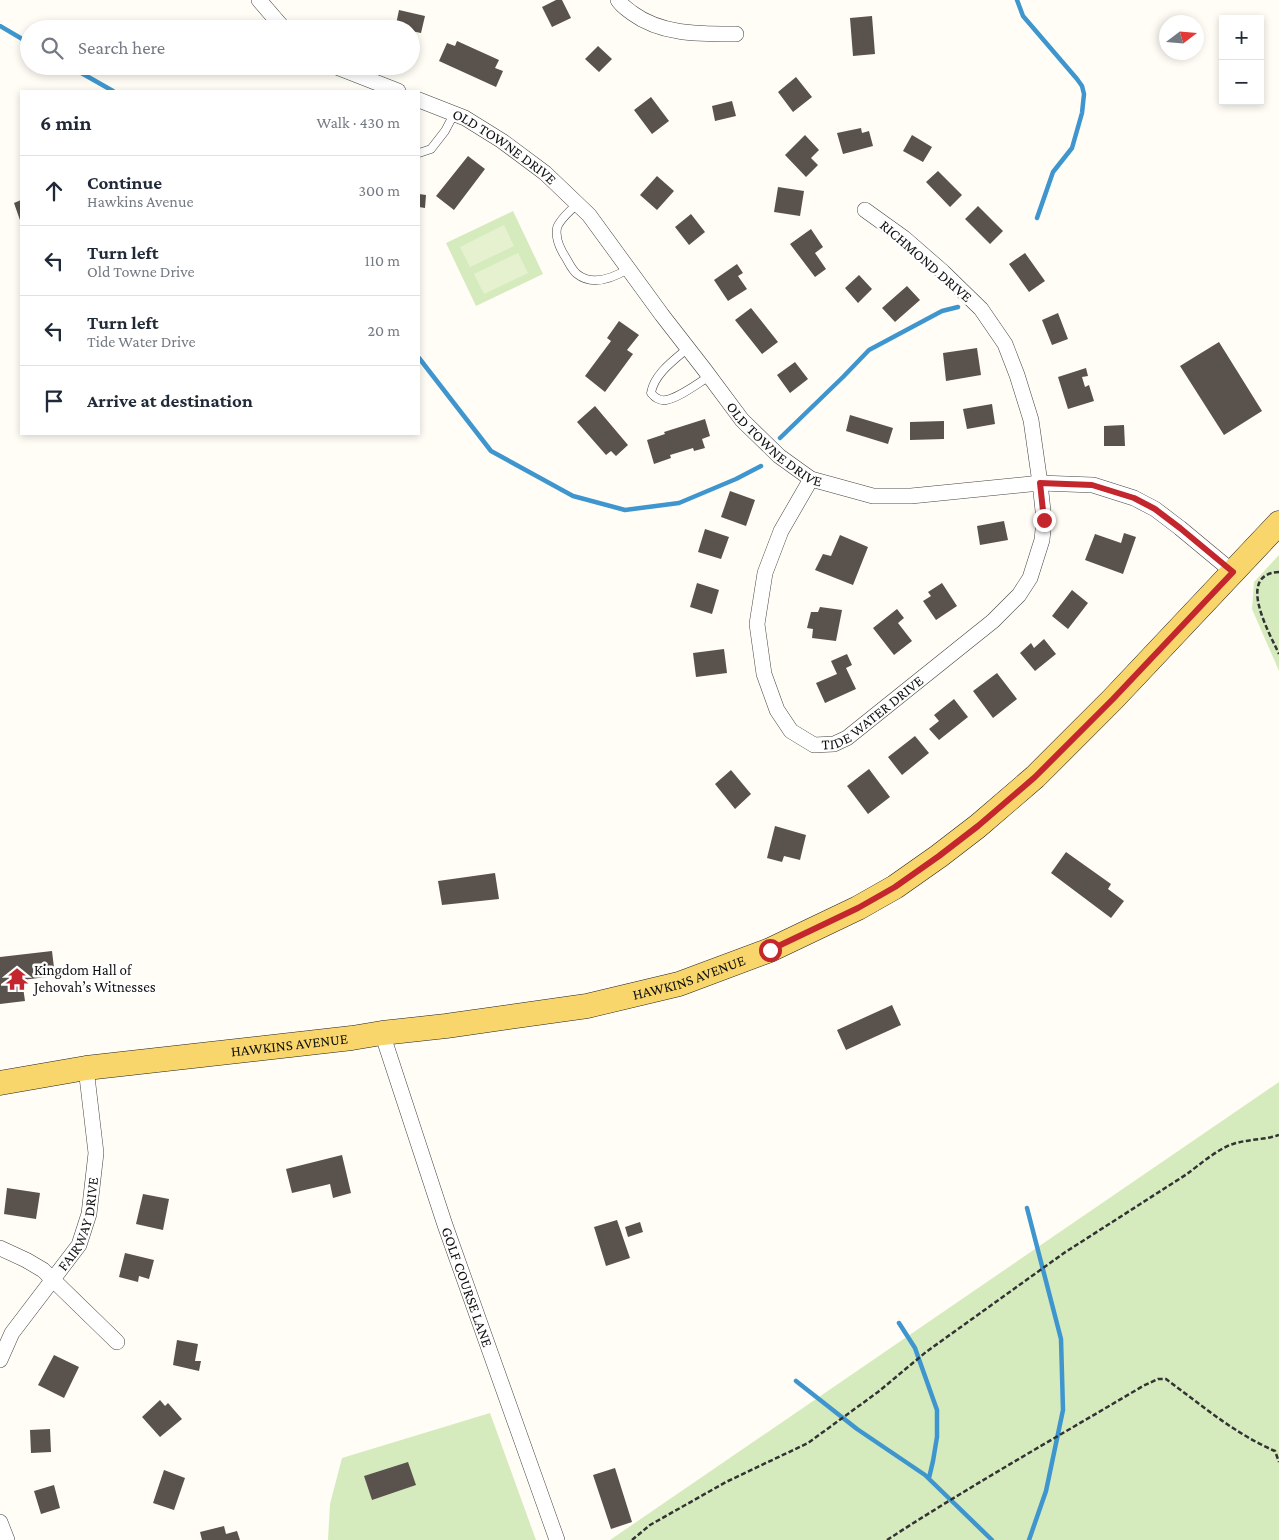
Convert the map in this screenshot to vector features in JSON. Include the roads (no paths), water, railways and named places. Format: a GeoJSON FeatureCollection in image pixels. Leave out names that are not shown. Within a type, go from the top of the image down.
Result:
{"type":"FeatureCollection","features":[{"type":"Feature","properties":{"kind":"main road","name":"HAWKINS AVENUE"},"geometry":{"type":"LineString","coordinates":[[0,1083],[86,1068],[352,1038],[587,1006],[678,984],[770,950],[858,908],[895,887],[978,826],[1035,777],[1113,699],[1279,523]]}},
{"type":"Feature","properties":{"kind":"street"},"geometry":{"type":"LineString","coordinates":[[259,0],[276,20]]}},
{"type":"Feature","properties":{"kind":"street"},"geometry":{"type":"LineString","coordinates":[[618,0],[621,5],[642,20],[671,30],[701,34],[736,34]]}},
{"type":"Feature","properties":{"kind":"street"},"geometry":{"type":"LineString","coordinates":[[357,75],[395,90]]}},
{"type":"Feature","properties":{"kind":"street","name":"OLD TOWNE DRIVE"},"geometry":{"type":"LineString","coordinates":[[420,100],[465,118],[502,141],[545,174],[589,215],[628,270],[742,420],[779,456],[811,479],[873,496],[911,496],[1040,483],[1092,485],[1134,498],[1162,514],[1233,572]]}},
{"type":"Feature","properties":{"kind":"street","name":"RICHMOND DRIVE"},"geometry":{"type":"LineString","coordinates":[[865,210],[904,238],[950,278],[981,309],[1005,344],[1031,420],[1040,483]]}},
{"type":"Feature","properties":{"kind":"street","name":"TIDE WATER DRIVE"},"geometry":{"type":"LineString","coordinates":[[811,479],[781,532],[765,573],[757,624],[764,674],[777,710],[791,731],[814,745],[834,744],[847,738],[993,621],[1019,595],[1030,578],[1042,540],[1044,520],[1040,483]]}},
{"type":"Feature","properties":{"kind":"street","name":"GOLF COURSE LANE"},"geometry":{"type":"LineString","coordinates":[[382,1033],[445,1225],[557,1540]]}},
{"type":"Feature","properties":{"kind":"street","name":"FAIRWAY DRIVE"},"geometry":{"type":"LineString","coordinates":[[0,1360],[12,1333],[79,1245],[89,1214],[96,1153],[86,1068]]}},
{"type":"Feature","properties":{"kind":"street"},"geometry":{"type":"LineString","coordinates":[[0,1248],[37,1266],[118,1342]]}},
{"type":"Feature","properties":{"kind":"street"},"geometry":{"type":"LineString","coordinates":[[0,1522],[7,1540]]}},
{"type":"Feature","properties":{"kind":"lane"},"geometry":{"type":"LineString","coordinates":[[420,153],[431,150],[445,131],[454,114]]}},
{"type":"Feature","properties":{"kind":"lane"},"geometry":{"type":"LineString","coordinates":[[577,204],[558,226],[557,239],[575,273],[587,280],[601,280],[628,270]]}},
{"type":"Feature","properties":{"kind":"lane"},"geometry":{"type":"LineString","coordinates":[[688,348],[666,367],[655,381],[651,393],[655,398],[664,400],[674,397],[710,376]]}},
{"type":"Feature","properties":{"kind":"waterway"},"geometry":{"type":"LineString","coordinates":[[1017,0],[1023,16],[1077,79],[1082,86],[1084,94],[1082,113],[1072,148],[1053,172],[1037,218]]}},
{"type":"Feature","properties":{"kind":"waterway"},"geometry":{"type":"LineString","coordinates":[[0,26],[20,38]]}},
{"type":"Feature","properties":{"kind":"waterway"},"geometry":{"type":"LineString","coordinates":[[85,75],[111,90]]}},
{"type":"Feature","properties":{"kind":"waterway"},"geometry":{"type":"LineString","coordinates":[[780,438],[869,350],[942,311],[958,307]]}},
{"type":"Feature","properties":{"kind":"waterway"},"geometry":{"type":"LineString","coordinates":[[420,359],[491,451],[573,496],[625,510],[679,503],[736,479],[761,466]]}},
{"type":"Feature","properties":{"kind":"waterway"},"geometry":{"type":"LineString","coordinates":[[1027,1208],[1061,1339],[1063,1410],[1046,1491],[1029,1540]]}},
{"type":"Feature","properties":{"kind":"waterway"},"geometry":{"type":"LineString","coordinates":[[899,1323],[915,1348],[937,1410],[937,1437],[929,1478]]}},
{"type":"Feature","properties":{"kind":"waterway"},"geometry":{"type":"LineString","coordinates":[[796,1381],[857,1429],[925,1475],[992,1540]]}},
{"type":"Feature","properties":{"kind":"place","name":"Kingdom Hall of Jehovah’s Witnesses"},"geometry":{"type":"Point","coordinates":[17,979]}}]}
